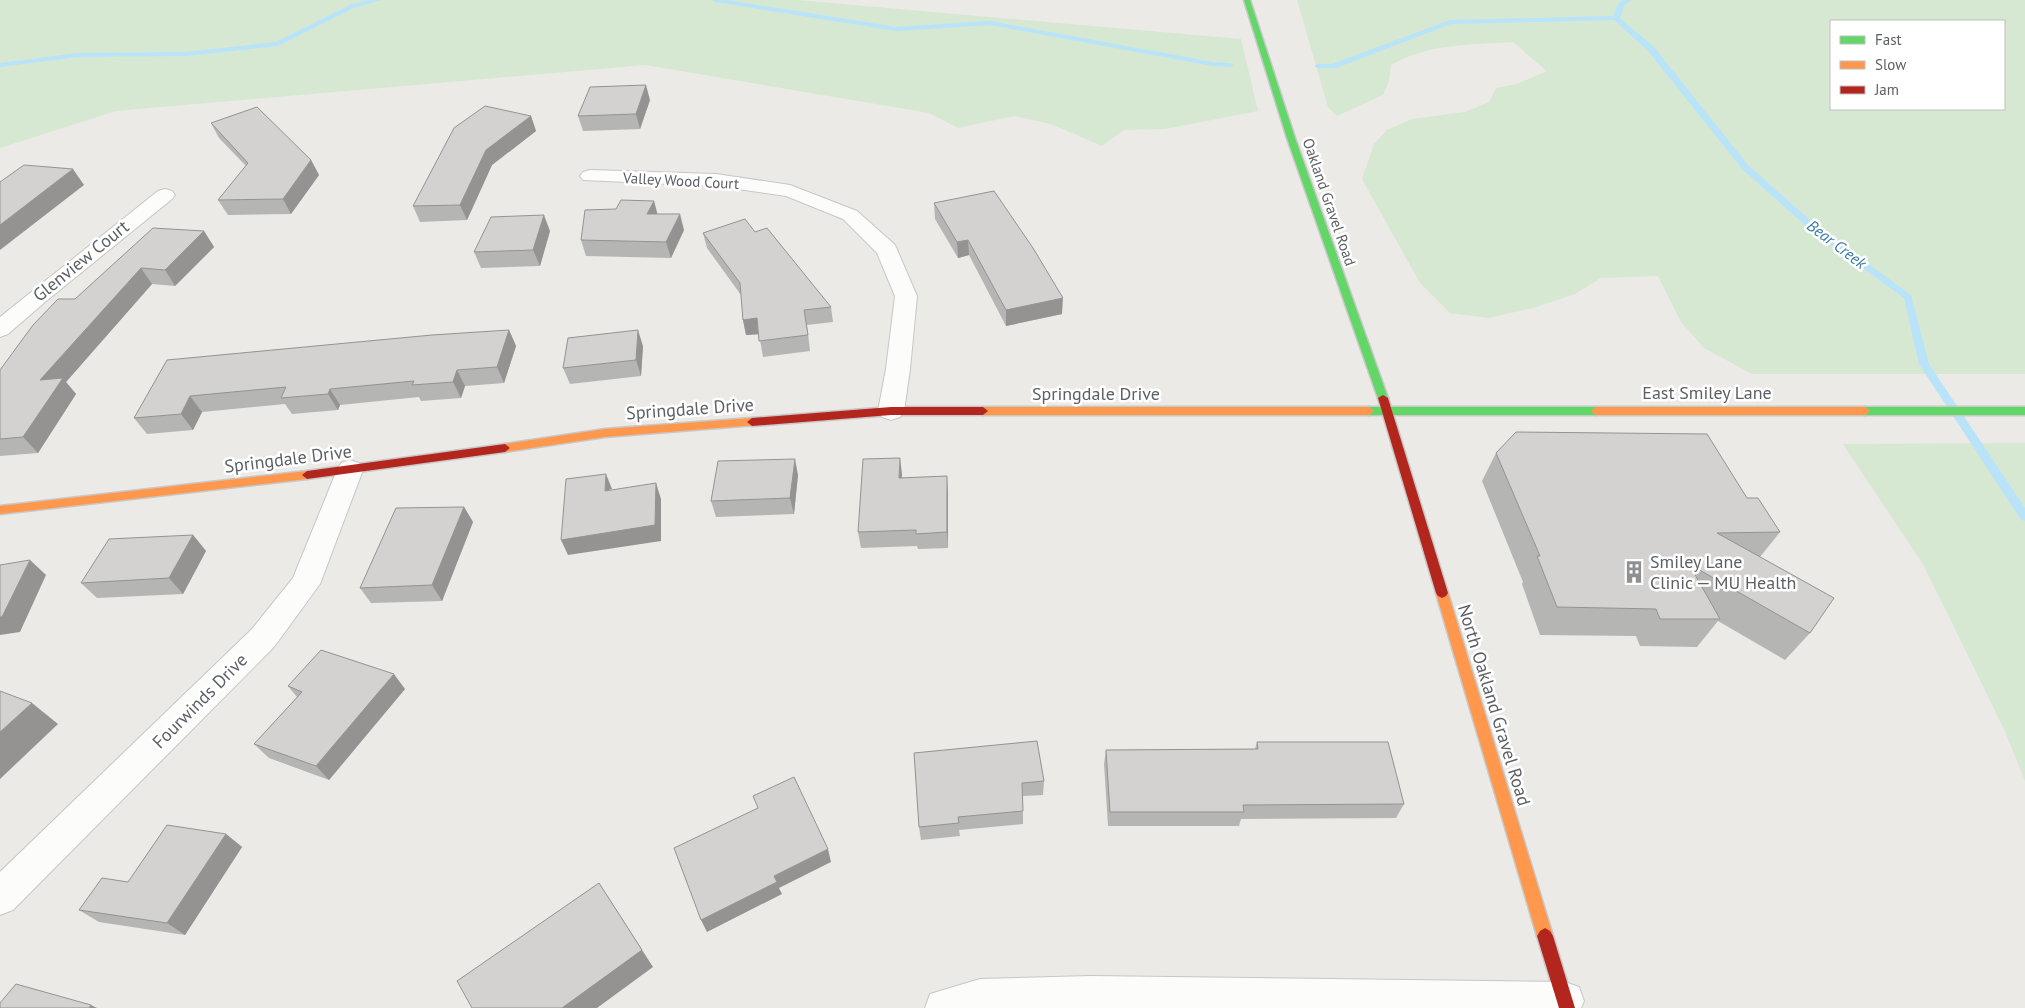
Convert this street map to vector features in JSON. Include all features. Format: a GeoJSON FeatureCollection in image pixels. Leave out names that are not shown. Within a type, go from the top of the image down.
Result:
{"type":"FeatureCollection","features":[{"type":"Feature","properties":{"kind":"street","name":"Oakland Gravel Road"},"geometry":{"type":"LineString","coordinates":[[1247,0],[1291,138],[1388,412]]}},
{"type":"Feature","properties":{"kind":"street","name":"Valley Wood Court"},"geometry":{"type":"LineString","coordinates":[[590,176],[716,180],[790,191],[850,215],[887,250],[906,296],[898,369],[890,411]]}},
{"type":"Feature","properties":{"kind":"street","name":"Glenview Court"},"geometry":{"type":"LineString","coordinates":[[0,329],[37,297],[165,195]]}},
{"type":"Feature","properties":{"kind":"street","name":"Springdale Drive"},"geometry":{"type":"LineString","coordinates":[[0,510],[350,470],[604,433],[890,411],[1388,412]]}},
{"type":"Feature","properties":{"kind":"street","name":"East Smiley Lane"},"geometry":{"type":"LineString","coordinates":[[1388,412],[2025,411]]}},
{"type":"Feature","properties":{"kind":"street","name":"North Oakland Gravel Road"},"geometry":{"type":"LineString","coordinates":[[1388,412],[1566,1005]]}},
{"type":"Feature","properties":{"kind":"street","name":"Fourwinds Drive"},"geometry":{"type":"LineString","coordinates":[[0,897],[263,638],[305,584],[350,470]]}},
{"type":"Feature","properties":{"kind":"street"},"geometry":{"type":"LineString","coordinates":[[944,1008],[980,998],[1090,995],[1566,1005]]}},
{"type":"Feature","properties":{"kind":"green space"},"geometry":{"type":"Polygon","coordinates":[[[0,0],[797,0],[1241,39],[1258,111],[1165,129],[1124,130],[1102,146],[1051,124],[1014,116],[958,128],[929,113],[645,65],[116,111],[0,148],[0,0]]]}},
{"type":"Feature","properties":{"kind":"green space"},"geometry":{"type":"Polygon","coordinates":[[[1297,0],[2025,0],[2025,374],[1752,374],[1704,348],[1681,322],[1658,276],[1601,278],[1575,294],[1533,308],[1489,318],[1450,313],[1420,283],[1362,179],[1374,144],[1387,130],[1412,119],[1465,112],[1489,102],[1496,88],[1517,84],[1547,71],[1513,42],[1450,46],[1435,49],[1405,58],[1391,65],[1389,81],[1383,95],[1337,116],[1328,107],[1297,0]]]}},
{"type":"Feature","properties":{"kind":"green space"},"geometry":{"type":"Polygon","coordinates":[[[2025,443],[2025,781],[2004,729],[1923,564],[1843,444],[2025,443]]]}},
{"type":"Feature","properties":{"kind":"building"},"geometry":{"type":"Polygon","coordinates":[[[646,85],[636,114],[578,116],[590,87],[646,85]]]}},
{"type":"Feature","properties":{"kind":"building"},"geometry":{"type":"Polygon","coordinates":[[[485,106],[531,116],[486,150],[460,205],[413,206],[454,128],[485,106]]]}},
{"type":"Feature","properties":{"kind":"building"},"geometry":{"type":"Polygon","coordinates":[[[257,107],[311,160],[283,199],[218,200],[248,163],[211,123],[257,107]]]}},
{"type":"Feature","properties":{"kind":"building"},"geometry":{"type":"Polygon","coordinates":[[[24,165],[73,169],[0,225],[0,182],[24,165]]]}},
{"type":"Feature","properties":{"kind":"building"},"geometry":{"type":"Polygon","coordinates":[[[994,191],[1033,248],[1063,298],[1006,310],[968,240],[957,242],[934,203],[994,191]]]}},
{"type":"Feature","properties":{"kind":"building"},"geometry":{"type":"Polygon","coordinates":[[[621,200],[654,201],[647,214],[680,214],[666,242],[581,240],[585,210],[616,209],[621,200]]]}},
{"type":"Feature","properties":{"kind":"building"},"geometry":{"type":"Polygon","coordinates":[[[544,215],[533,250],[474,252],[491,217],[544,215]]]}},
{"type":"Feature","properties":{"kind":"building"},"geometry":{"type":"Polygon","coordinates":[[[745,219],[755,232],[767,228],[831,307],[804,310],[808,335],[759,341],[757,318],[743,320],[740,283],[703,233],[745,219]]]}},
{"type":"Feature","properties":{"kind":"building"},"geometry":{"type":"Polygon","coordinates":[[[153,228],[204,231],[165,270],[141,268],[40,380],[63,378],[23,437],[0,439],[0,370],[33,325],[58,299],[75,299],[153,228]]]}},
{"type":"Feature","properties":{"kind":"building"},"geometry":{"type":"Polygon","coordinates":[[[509,330],[497,367],[457,370],[453,382],[412,385],[414,381],[330,389],[328,394],[281,398],[286,387],[190,396],[181,414],[134,418],[167,360],[432,335],[509,330]]]}},
{"type":"Feature","properties":{"kind":"building"},"geometry":{"type":"Polygon","coordinates":[[[638,330],[636,360],[563,368],[568,338],[638,330]]]}},
{"type":"Feature","properties":{"kind":"building","name":"Smiley Lane Clinic — MU Health"},"geometry":{"type":"Polygon","coordinates":[[[1516,432],[1707,434],[1747,498],[1758,498],[1780,532],[1717,533],[1834,598],[1810,633],[1689,564],[1720,619],[1660,619],[1656,609],[1557,607],[1537,556],[1540,556],[1496,453],[1516,432]]]}},
{"type":"Feature","properties":{"kind":"building"},"geometry":{"type":"Polygon","coordinates":[[[900,458],[899,478],[947,476],[947,532],[916,534],[916,530],[858,532],[863,459],[900,458]]]}},
{"type":"Feature","properties":{"kind":"building"},"geometry":{"type":"Polygon","coordinates":[[[795,459],[790,498],[711,501],[718,461],[795,459]]]}},
{"type":"Feature","properties":{"kind":"building"},"geometry":{"type":"Polygon","coordinates":[[[606,474],[605,491],[656,483],[655,525],[561,540],[566,479],[606,474]]]}},
{"type":"Feature","properties":{"kind":"building"},"geometry":{"type":"Polygon","coordinates":[[[464,507],[432,585],[360,588],[396,508],[464,507]]]}},
{"type":"Feature","properties":{"kind":"building"},"geometry":{"type":"Polygon","coordinates":[[[193,535],[169,578],[81,583],[109,539],[193,535]]]}},
{"type":"Feature","properties":{"kind":"building"},"geometry":{"type":"Polygon","coordinates":[[[30,560],[2,617],[0,617],[0,565],[30,560]]]}},
{"type":"Feature","properties":{"kind":"building"},"geometry":{"type":"Polygon","coordinates":[[[321,650],[394,674],[316,766],[254,744],[302,692],[288,686],[321,650]]]}},
{"type":"Feature","properties":{"kind":"building"},"geometry":{"type":"Polygon","coordinates":[[[0,691],[32,703],[0,732],[0,691]]]}},
{"type":"Feature","properties":{"kind":"building"},"geometry":{"type":"Polygon","coordinates":[[[1037,741],[1044,781],[1022,783],[1023,811],[958,817],[959,823],[919,827],[914,753],[1037,741]]]}},
{"type":"Feature","properties":{"kind":"building"},"geometry":{"type":"Polygon","coordinates":[[[1257,742],[1388,742],[1404,804],[1243,805],[1244,812],[1110,812],[1106,750],[1258,749],[1257,742]]]}},
{"type":"Feature","properties":{"kind":"building"},"geometry":{"type":"Polygon","coordinates":[[[794,777],[828,849],[774,876],[777,882],[701,920],[674,848],[758,808],[753,796],[794,777]]]}},
{"type":"Feature","properties":{"kind":"building"},"geometry":{"type":"Polygon","coordinates":[[[167,825],[226,834],[167,923],[79,910],[102,878],[128,882],[167,825]]]}},
{"type":"Feature","properties":{"kind":"building"},"geometry":{"type":"Polygon","coordinates":[[[599,883],[642,950],[562,1008],[472,1008],[457,981],[599,883]]]}},
{"type":"Feature","properties":{"kind":"building"},"geometry":{"type":"Polygon","coordinates":[[[16,984],[91,1005],[89,1008],[0,1008],[0,1003],[16,984]]]}},
{"type":"Feature","properties":{"kind":"waterway"},"geometry":{"type":"LineString","coordinates":[[0,65],[77,55],[186,54],[278,44],[354,5],[379,0]]}},
{"type":"Feature","properties":{"kind":"waterway"},"geometry":{"type":"LineString","coordinates":[[715,0],[896,29],[990,23],[1213,64],[1230,65]]}},
{"type":"Feature","properties":{"kind":"waterway","name":"Bear Creek"},"geometry":{"type":"LineString","coordinates":[[1616,18],[1622,3],[1629,0]]}},
{"type":"Feature","properties":{"kind":"waterway"},"geometry":{"type":"LineString","coordinates":[[1318,66],[1333,66],[1450,22],[1616,18]]}},
{"type":"Feature","properties":{"kind":"waterway","name":"Bear Creek"},"geometry":{"type":"LineString","coordinates":[[1616,18],[1651,49],[1745,167],[1816,230],[1908,297],[1924,364],[2025,517]]}},
{"type":"Feature","properties":{"kind":"traffic: fast"},"geometry":{"type":"LineString","coordinates":[[1247,0],[1291,138],[1383,398]]}},
{"type":"Feature","properties":{"kind":"traffic: fast"},"geometry":{"type":"LineString","coordinates":[[1369,411],[1596,411]]}},
{"type":"Feature","properties":{"kind":"traffic: fast"},"geometry":{"type":"LineString","coordinates":[[1865,411],[2025,411]]}},
{"type":"Feature","properties":{"kind":"traffic: slow"},"geometry":{"type":"LineString","coordinates":[[983,411],[1369,411]]}},
{"type":"Feature","properties":{"kind":"traffic: slow"},"geometry":{"type":"LineString","coordinates":[[1596,411],[1865,411]]}},
{"type":"Feature","properties":{"kind":"traffic: slow"},"geometry":{"type":"LineString","coordinates":[[505,448],[605,433],[752,422]]}},
{"type":"Feature","properties":{"kind":"traffic: slow"},"geometry":{"type":"LineString","coordinates":[[0,510],[307,475]]}},
{"type":"Feature","properties":{"kind":"traffic: slow"},"geometry":{"type":"LineString","coordinates":[[1442,593],[1545,936]]}},
{"type":"Feature","properties":{"kind":"traffic: jam"},"geometry":{"type":"LineString","coordinates":[[1383,398],[1442,593]]}},
{"type":"Feature","properties":{"kind":"traffic: jam"},"geometry":{"type":"LineString","coordinates":[[752,422],[891,411],[983,411]]}},
{"type":"Feature","properties":{"kind":"traffic: jam"},"geometry":{"type":"LineString","coordinates":[[307,475],[505,448]]}},
{"type":"Feature","properties":{"kind":"traffic: jam"},"geometry":{"type":"LineString","coordinates":[[1545,936],[1567,1008]]}},
{"type":"Feature","properties":{"kind":"place","name":"Smiley Lane Clinic — MU Health"},"geometry":{"type":"Point","coordinates":[1634,572]}}]}
